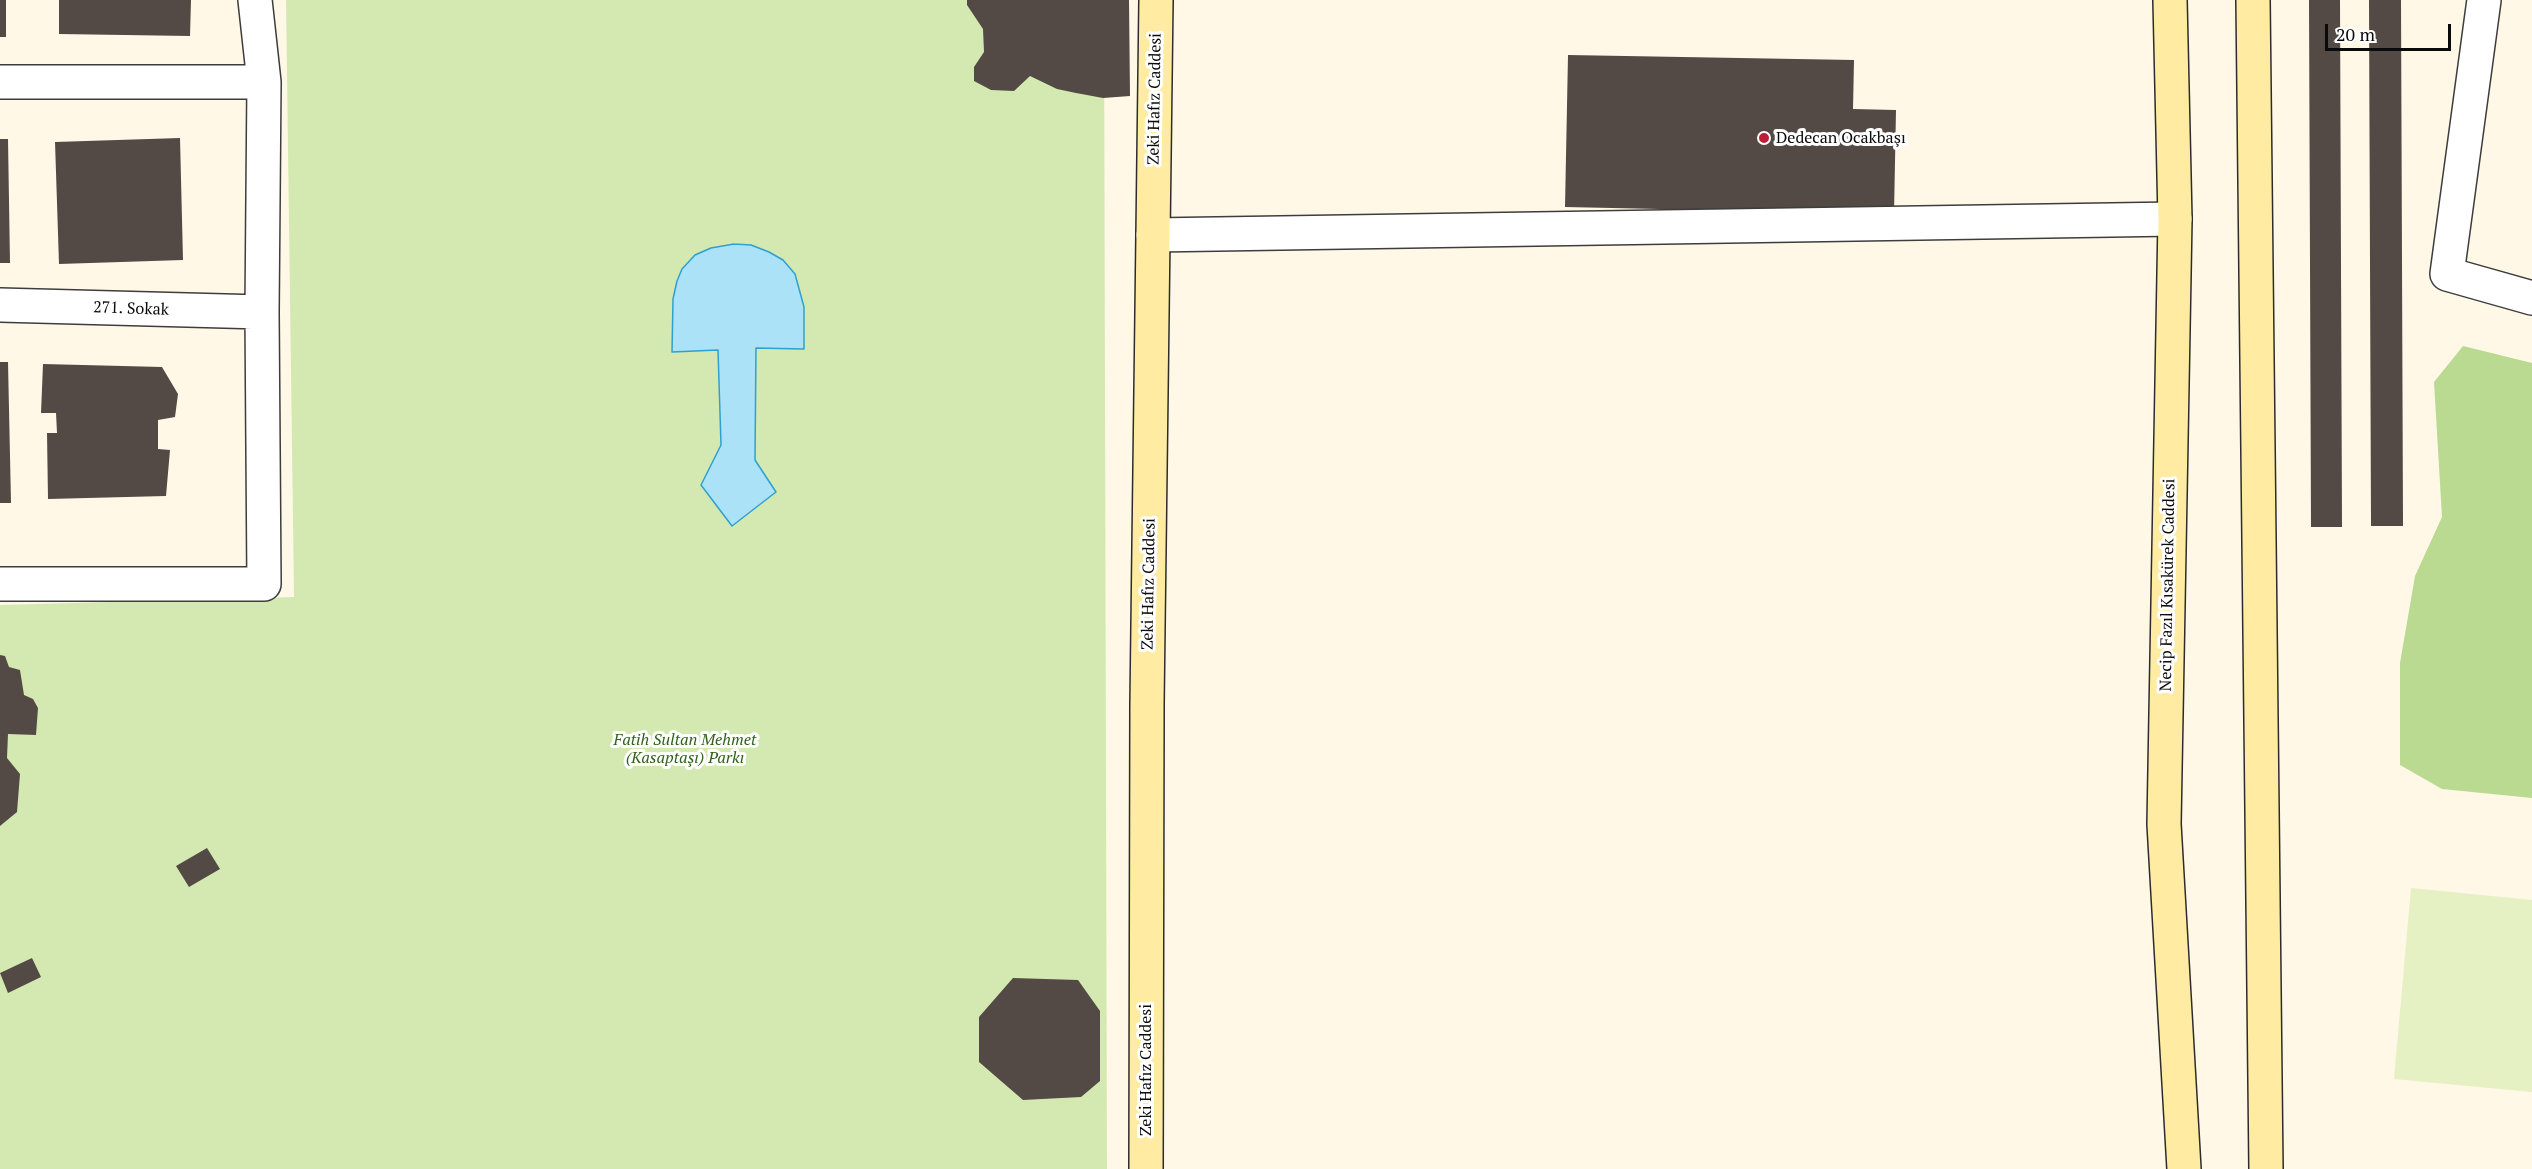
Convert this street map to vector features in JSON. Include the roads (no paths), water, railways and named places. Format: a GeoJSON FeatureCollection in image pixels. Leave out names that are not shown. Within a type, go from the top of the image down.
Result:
{"type":"FeatureCollection","features":[{"type":"Feature","properties":{"kind":"main road","name":"Zeki Hafız Caddesi"},"geometry":{"type":"LineString","coordinates":[[1146,1169],[1147,704],[1156,0]]}},
{"type":"Feature","properties":{"kind":"main road","name":"Necip Fazıl Kısakürek Caddesi"},"geometry":{"type":"LineString","coordinates":[[2170,0],[2175,219],[2164,824],[2184,1169]]}},
{"type":"Feature","properties":{"kind":"main road"},"geometry":{"type":"LineString","coordinates":[[2253,0],[2266,1169]]}},
{"type":"Feature","properties":{"kind":"street"},"geometry":{"type":"LineString","coordinates":[[0,584],[264,584],[262,312],[264,82],[255,0]]}},
{"type":"Feature","properties":{"kind":"street"},"geometry":{"type":"LineString","coordinates":[[2484,0],[2447,274],[2532,298]]}},
{"type":"Feature","properties":{"kind":"street"},"geometry":{"type":"LineString","coordinates":[[0,82],[264,82]]}},
{"type":"Feature","properties":{"kind":"street"},"geometry":{"type":"LineString","coordinates":[[1153,235],[2175,219]]}},
{"type":"Feature","properties":{"kind":"street","name":"271. Sokak"},"geometry":{"type":"LineString","coordinates":[[0,305],[262,312]]}},
{"type":"Feature","properties":{"kind":"water"},"geometry":{"type":"Polygon","coordinates":[[[734,244],[751,245],[769,252],[783,260],[795,274],[804,307],[804,349],[756,348],[755,460],[776,492],[732,526],[701,485],[721,445],[718,350],[672,352],[673,299],[682,269],[695,255],[711,248],[734,244]]]}},
{"type":"Feature","properties":{"kind":"place","name":"Dedecan Ocakbaşı"},"geometry":{"type":"Point","coordinates":[1764,138]}},
{"type":"Feature","properties":{"kind":"park label","name":"Fatih Sultan Mehmet (Kasaptaşı) Parkı"},"geometry":{"type":"Point","coordinates":[685,749]}}]}
